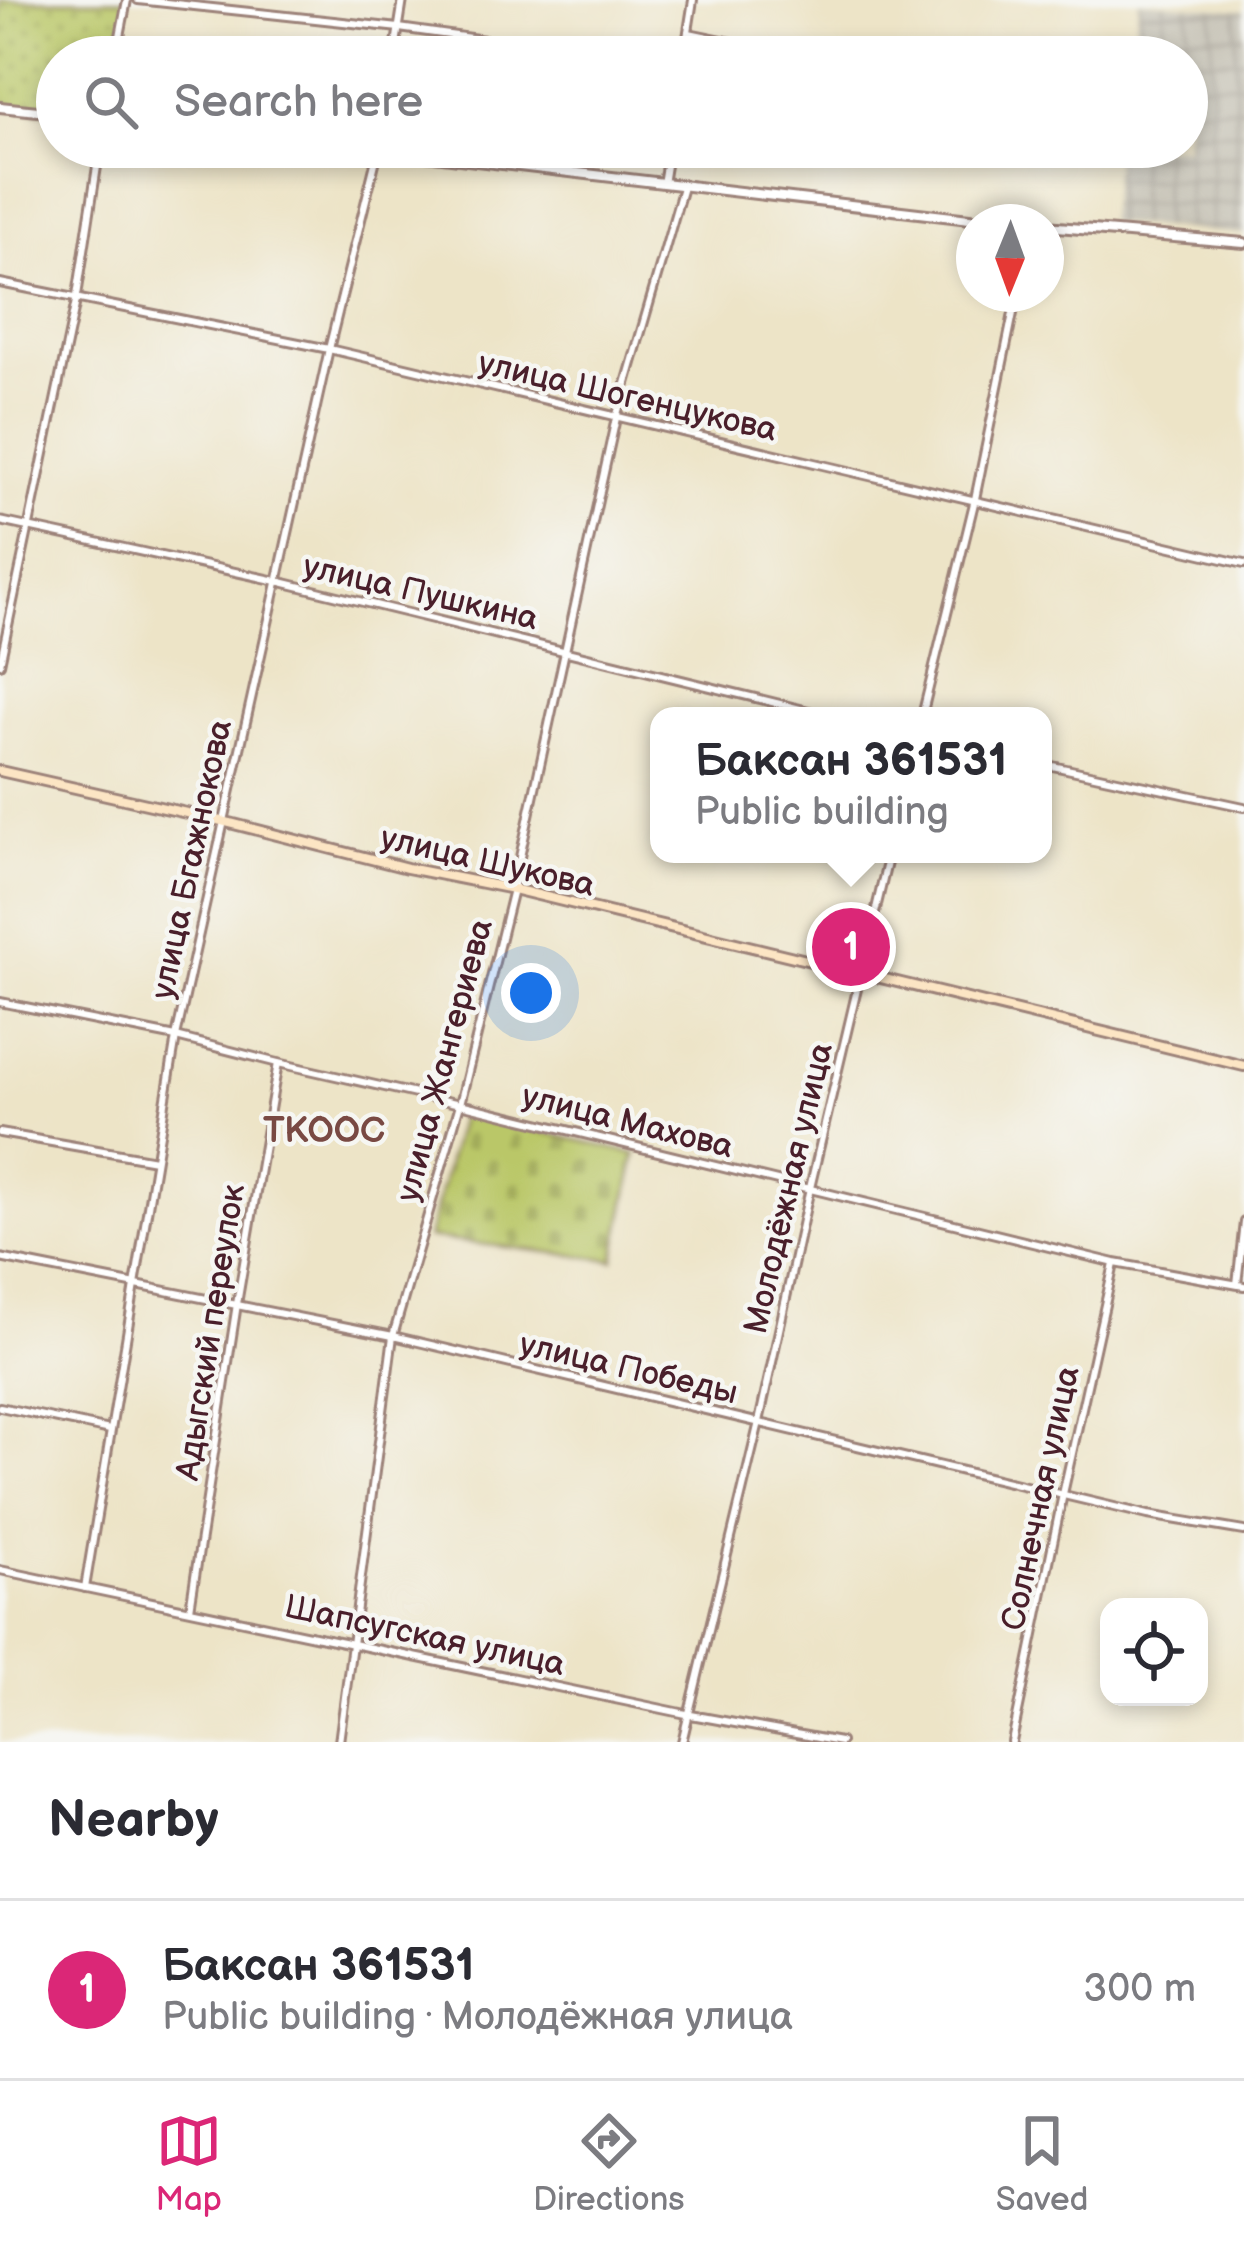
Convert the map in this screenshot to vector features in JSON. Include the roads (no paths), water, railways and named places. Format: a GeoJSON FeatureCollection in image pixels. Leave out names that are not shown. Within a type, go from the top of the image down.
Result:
{"type":"FeatureCollection","features":[{"type":"Feature","properties":{"kind":"main road","name":"улица Шукова"},"geometry":{"type":"LineString","coordinates":[[0,771],[1244,1066]]}},
{"type":"Feature","properties":{"kind":"street"},"geometry":{"type":"LineString","coordinates":[[120,36],[127,0]]}},
{"type":"Feature","properties":{"kind":"street"},"geometry":{"type":"LineString","coordinates":[[138,0],[457,36]]}},
{"type":"Feature","properties":{"kind":"street"},"geometry":{"type":"LineString","coordinates":[[398,36],[403,0]]}},
{"type":"Feature","properties":{"kind":"street"},"geometry":{"type":"LineString","coordinates":[[688,36],[693,0]]}},
{"type":"Feature","properties":{"kind":"street"},"geometry":{"type":"LineString","coordinates":[[689,33],[703,36]]}},
{"type":"Feature","properties":{"kind":"street"},"geometry":{"type":"LineString","coordinates":[[0,106],[36,110]]}},
{"type":"Feature","properties":{"kind":"street"},"geometry":{"type":"LineString","coordinates":[[0,664],[77,296],[97,168]]}},
{"type":"Feature","properties":{"kind":"street","name":"улица Бгажнокова"},"geometry":{"type":"LineString","coordinates":[[85,1588],[176,1036],[373,168]]}},
{"type":"Feature","properties":{"kind":"street"},"geometry":{"type":"LineString","coordinates":[[536,168],[956,218]]}},
{"type":"Feature","properties":{"kind":"street"},"geometry":{"type":"LineString","coordinates":[[663,184],[666,168]]}},
{"type":"Feature","properties":{"kind":"street","name":"улица Жангериева"},"geometry":{"type":"LineString","coordinates":[[338,1742],[393,1336],[460,1104],[513,889],[616,418],[682,187]]}},
{"type":"Feature","properties":{"kind":"street"},"geometry":{"type":"LineString","coordinates":[[1064,228],[1244,243]]}},
{"type":"Feature","properties":{"kind":"street","name":"улица Шогенцукова"},"geometry":{"type":"LineString","coordinates":[[0,283],[329,349],[1244,564]]}},
{"type":"Feature","properties":{"kind":"street"},"geometry":{"type":"LineString","coordinates":[[924,707],[975,499],[1012,312]]}},
{"type":"Feature","properties":{"kind":"street","name":"улица Пушкина"},"geometry":{"type":"LineString","coordinates":[[0,521],[277,581],[793,707]]}},
{"type":"Feature","properties":{"kind":"street"},"geometry":{"type":"LineString","coordinates":[[1052,766],[1244,807]]}},
{"type":"Feature","properties":{"kind":"street","name":"Молодёжная улица"},"geometry":{"type":"LineString","coordinates":[[682,1742],[887,863]]}},
{"type":"Feature","properties":{"kind":"street","name":"улица Махова"},"geometry":{"type":"LineString","coordinates":[[0,1002],[176,1036],[1114,1263],[1241,1286]]}},
{"type":"Feature","properties":{"kind":"street","name":"Адыгский переулок"},"geometry":{"type":"LineString","coordinates":[[190,1609],[278,1064]]}},
{"type":"Feature","properties":{"kind":"street"},"geometry":{"type":"LineString","coordinates":[[0,1132],[155,1160]]}},
{"type":"Feature","properties":{"kind":"street"},"geometry":{"type":"LineString","coordinates":[[1241,1286],[1244,1222]]}},
{"type":"Feature","properties":{"kind":"street","name":"улица Победы"},"geometry":{"type":"LineString","coordinates":[[0,1258],[393,1336],[1148,1515],[1244,1531]]}},
{"type":"Feature","properties":{"kind":"street","name":"Солнечная улица"},"geometry":{"type":"LineString","coordinates":[[1012,1742],[1114,1263]]}},
{"type":"Feature","properties":{"kind":"street"},"geometry":{"type":"LineString","coordinates":[[0,1407],[110,1430]]}},
{"type":"Feature","properties":{"kind":"street","name":"Шапсугская улица"},"geometry":{"type":"LineString","coordinates":[[0,1570],[840,1742]]}},
{"type":"Feature","properties":{"kind":"place","name":"Баксан 361531"},"geometry":{"type":"Point","coordinates":[851,947]}},
{"type":"Feature","properties":{"kind":"district","name":"ТКООС"},"geometry":{"type":"Point","coordinates":[324,1129]}}]}
